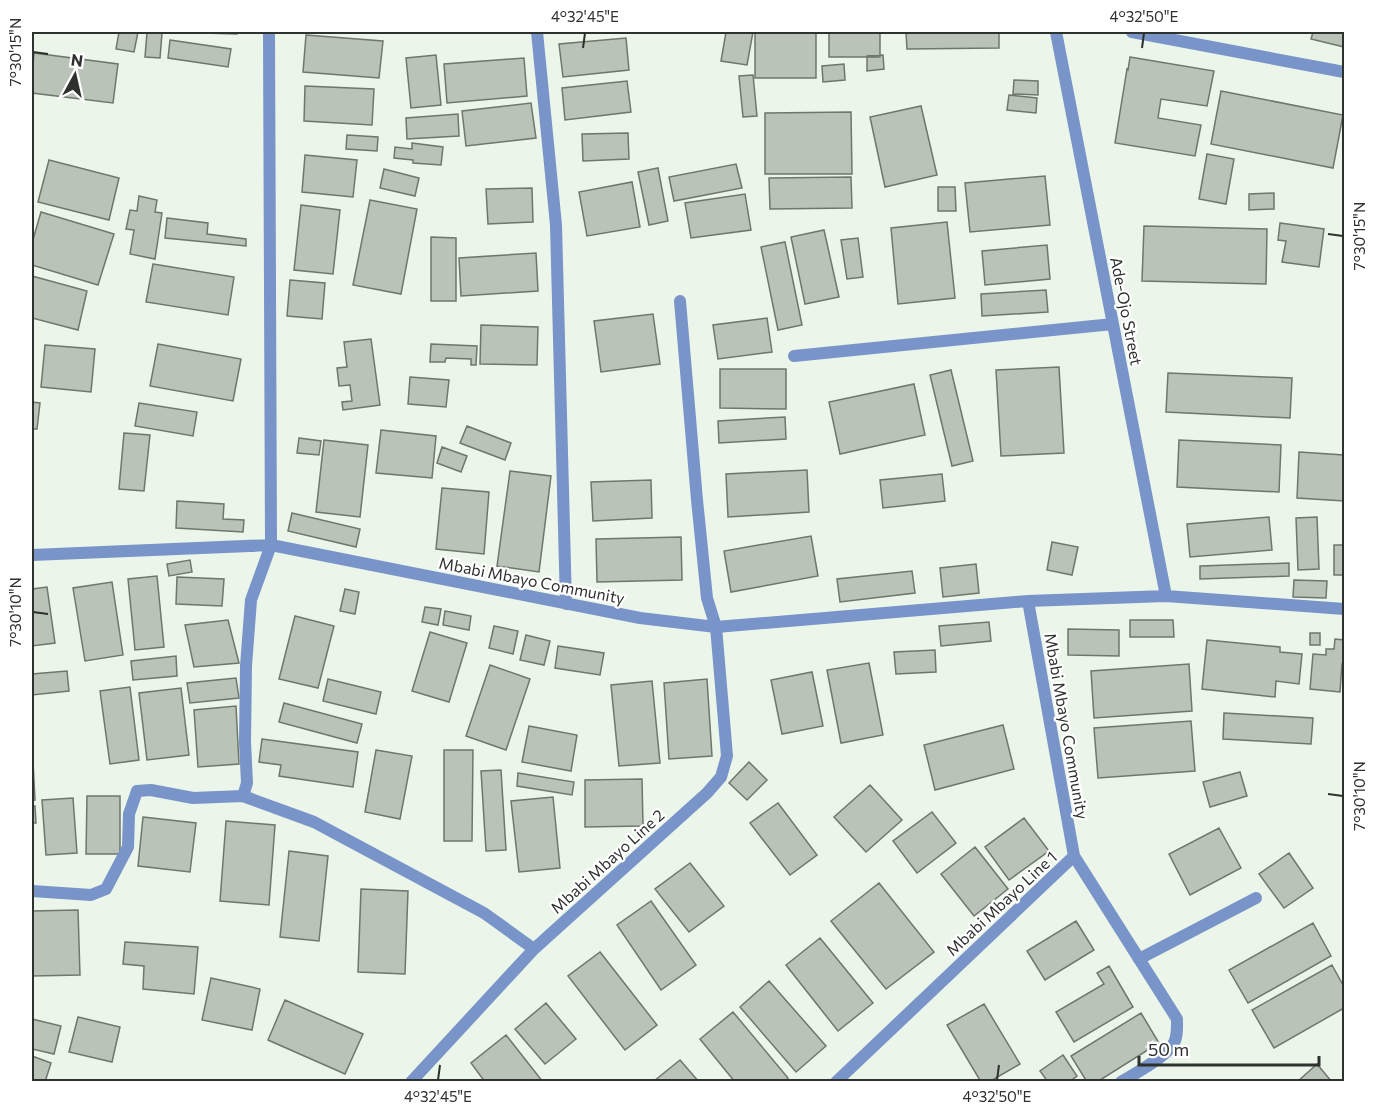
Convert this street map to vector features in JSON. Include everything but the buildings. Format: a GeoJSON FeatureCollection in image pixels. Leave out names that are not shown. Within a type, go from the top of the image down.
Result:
{"type":"FeatureCollection","features":[{"type":"Feature","properties":{"kind":"street"},"geometry":{"type":"LineString","coordinates":[[243,796],[247,783],[244,742],[251,600],[271,545],[269,32]]}},
{"type":"Feature","properties":{"kind":"street"},"geometry":{"type":"LineString","coordinates":[[537,32],[556,225],[566,604]]}},
{"type":"Feature","properties":{"kind":"street","name":"Ade-Ojo Street"},"geometry":{"type":"LineString","coordinates":[[1056,32],[1166,596]]}},
{"type":"Feature","properties":{"kind":"street"},"geometry":{"type":"LineString","coordinates":[[1132,32],[1344,72]]}},
{"type":"Feature","properties":{"kind":"street","name":"Mbabi Mbayo Line 2"},"geometry":{"type":"LineString","coordinates":[[411,1082],[534,949],[707,793],[721,777],[727,756],[717,627],[707,597],[680,301]]}},
{"type":"Feature","properties":{"kind":"street"},"geometry":{"type":"LineString","coordinates":[[794,356],[1113,324]]}},
{"type":"Feature","properties":{"kind":"street","name":"Mbabi Mbayo Community"},"geometry":{"type":"LineString","coordinates":[[32,555],[271,545],[640,618],[717,627],[1028,601],[1166,596],[1344,609]]}},
{"type":"Feature","properties":{"kind":"street","name":"Mbabi Mbayo Community"},"geometry":{"type":"LineString","coordinates":[[1028,601],[1074,856]]}},
{"type":"Feature","properties":{"kind":"street"},"geometry":{"type":"LineString","coordinates":[[32,891],[91,895],[105,889],[128,847],[129,814],[137,791],[151,790],[193,798],[243,796],[314,822],[484,913],[534,949]]}},
{"type":"Feature","properties":{"kind":"street","name":"Mbabi Mbayo Line 1"},"geometry":{"type":"LineString","coordinates":[[836,1082],[1074,856],[1177,1018],[1174,1045],[1121,1082]]}},
{"type":"Feature","properties":{"kind":"street"},"geometry":{"type":"LineString","coordinates":[[1139,959],[1256,898]]}}]}
